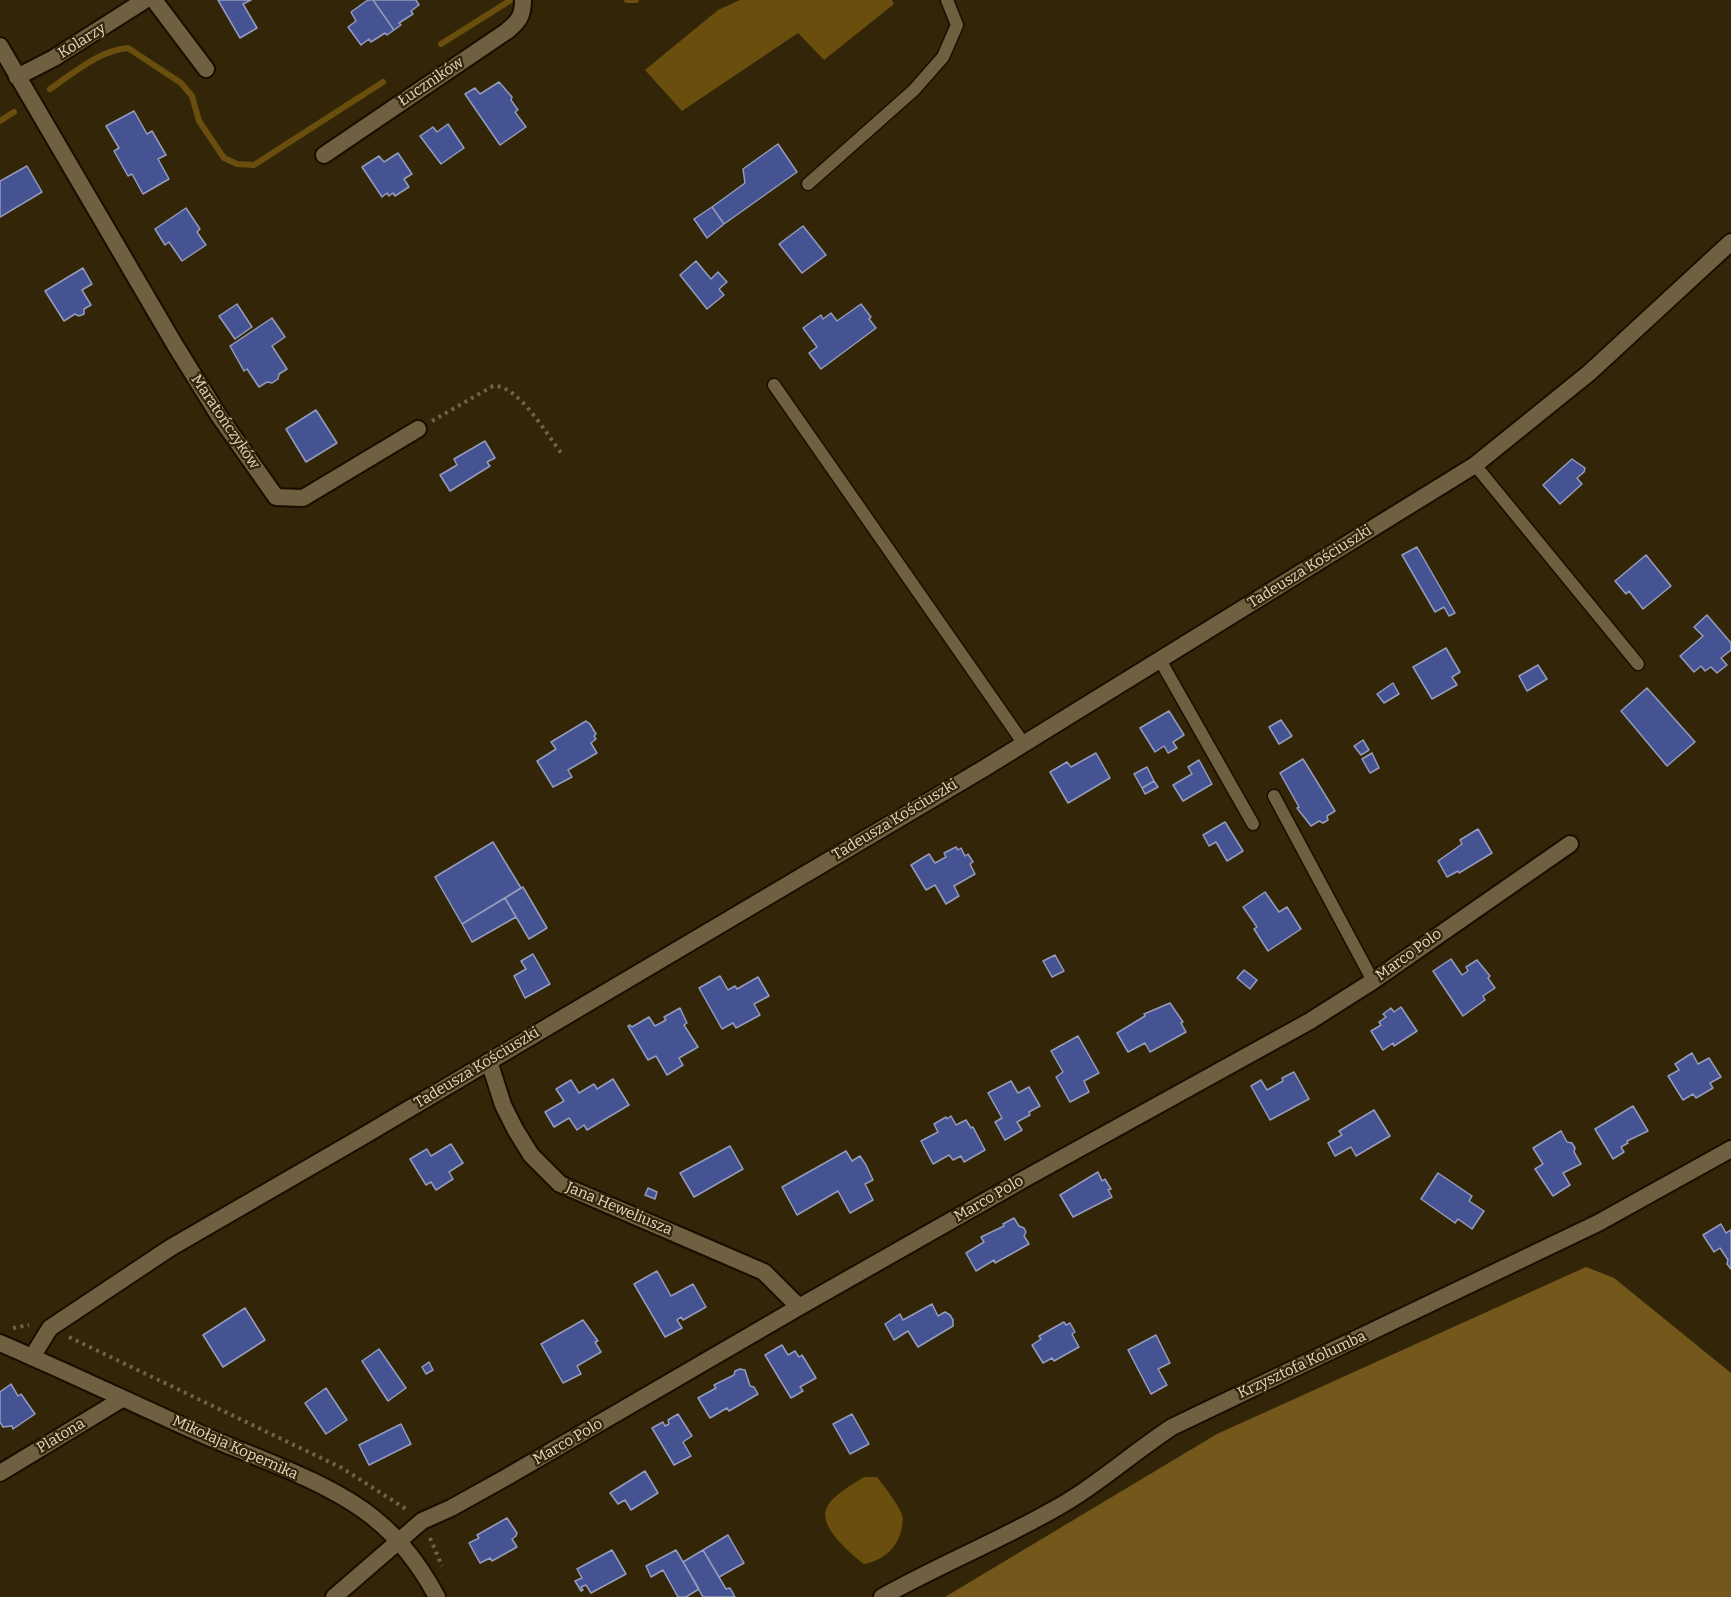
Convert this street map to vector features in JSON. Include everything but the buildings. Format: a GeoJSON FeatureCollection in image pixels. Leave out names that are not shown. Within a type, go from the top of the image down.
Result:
{"type":"FeatureCollection","features":[{"type":"Feature","properties":{"kind":"street","name":"Kolarzy"},"geometry":{"type":"LineString","coordinates":[[16,77],[54,58],[145,0]]}},
{"type":"Feature","properties":{"kind":"street"},"geometry":{"type":"LineString","coordinates":[[154,0],[206,69]]}},
{"type":"Feature","properties":{"kind":"street","name":"Łuczników"},"geometry":{"type":"LineString","coordinates":[[324,155],[507,31],[519,21],[523,11],[523,0]]}},
{"type":"Feature","properties":{"kind":"street","name":"Maratończyków"},"geometry":{"type":"LineString","coordinates":[[0,46],[16,77],[175,345],[219,416],[276,496],[303,498],[418,429]]}},
{"type":"Feature","properties":{"kind":"street","name":"Tadeusza Kościuszki"},"geometry":{"type":"LineString","coordinates":[[32,1357],[50,1328],[170,1248],[489,1062],[1024,744],[1475,465],[1589,373],[1731,242]]}},
{"type":"Feature","properties":{"kind":"street","name":"Marco Polo"},"geometry":{"type":"LineString","coordinates":[[334,1597],[422,1521],[506,1479],[799,1307],[1310,1021],[1373,981],[1570,844]]}},
{"type":"Feature","properties":{"kind":"street","name":"Jana Heweliusza"},"geometry":{"type":"LineString","coordinates":[[489,1062],[503,1105],[514,1129],[531,1155],[560,1184],[764,1272],[799,1307]]}},
{"type":"Feature","properties":{"kind":"street","name":"Krzysztofa Kolumba"},"geometry":{"type":"LineString","coordinates":[[882,1597],[1079,1495],[1131,1454],[1172,1427],[1598,1223],[1731,1149]]}},
{"type":"Feature","properties":{"kind":"street","name":"Mikołaja Kopernika"},"geometry":{"type":"LineString","coordinates":[[0,1343],[338,1495],[374,1518],[400,1541],[425,1573],[437,1597]]}},
{"type":"Feature","properties":{"kind":"street","name":"Platona"},"geometry":{"type":"LineString","coordinates":[[0,1473],[122,1399]]}},
{"type":"Feature","properties":{"kind":"lane"},"geometry":{"type":"LineString","coordinates":[[808,184],[914,90],[943,57],[957,25],[947,0]]}},
{"type":"Feature","properties":{"kind":"lane"},"geometry":{"type":"LineString","coordinates":[[774,385],[1024,744]]}},
{"type":"Feature","properties":{"kind":"lane"},"geometry":{"type":"LineString","coordinates":[[1475,465],[1638,664]]}},
{"type":"Feature","properties":{"kind":"lane"},"geometry":{"type":"LineString","coordinates":[[1160,660],[1253,824]]}},
{"type":"Feature","properties":{"kind":"lane"},"geometry":{"type":"LineString","coordinates":[[1274,796],[1373,981]]}},
{"type":"Feature","properties":{"kind":"path"},"geometry":{"type":"LineString","coordinates":[[418,429],[493,386],[501,385],[516,394],[562,454]]}},
{"type":"Feature","properties":{"kind":"shaded area"},"geometry":{"type":"Polygon","coordinates":[[[740,0],[892,0],[894,4],[824,60],[798,33],[682,111],[645,70],[718,10],[740,0]]]}},
{"type":"Feature","properties":{"kind":"shaded area"},"geometry":{"type":"Polygon","coordinates":[[[1586,1267],[1614,1278],[1731,1373],[1731,1597],[945,1597],[1217,1434],[1586,1267]]]}},
{"type":"Feature","properties":{"kind":"shaded area"},"geometry":{"type":"Polygon","coordinates":[[[864,1477],[877,1477],[896,1503],[903,1518],[900,1534],[889,1552],[864,1564],[837,1539],[827,1523],[825,1514],[834,1498],[864,1477]]]}},
{"type":"Feature","properties":{"kind":"waterway"},"geometry":{"type":"LineString","coordinates":[[441,44],[511,0]]}},
{"type":"Feature","properties":{"kind":"waterway"},"geometry":{"type":"LineString","coordinates":[[627,0],[636,0]]}},
{"type":"Feature","properties":{"kind":"waterway"},"geometry":{"type":"LineString","coordinates":[[50,89],[97,58],[128,48],[181,83],[192,96],[199,121],[224,158],[237,164],[254,165],[383,82]]}},
{"type":"Feature","properties":{"kind":"waterway"},"geometry":{"type":"LineString","coordinates":[[0,121],[14,112]]}}]}
